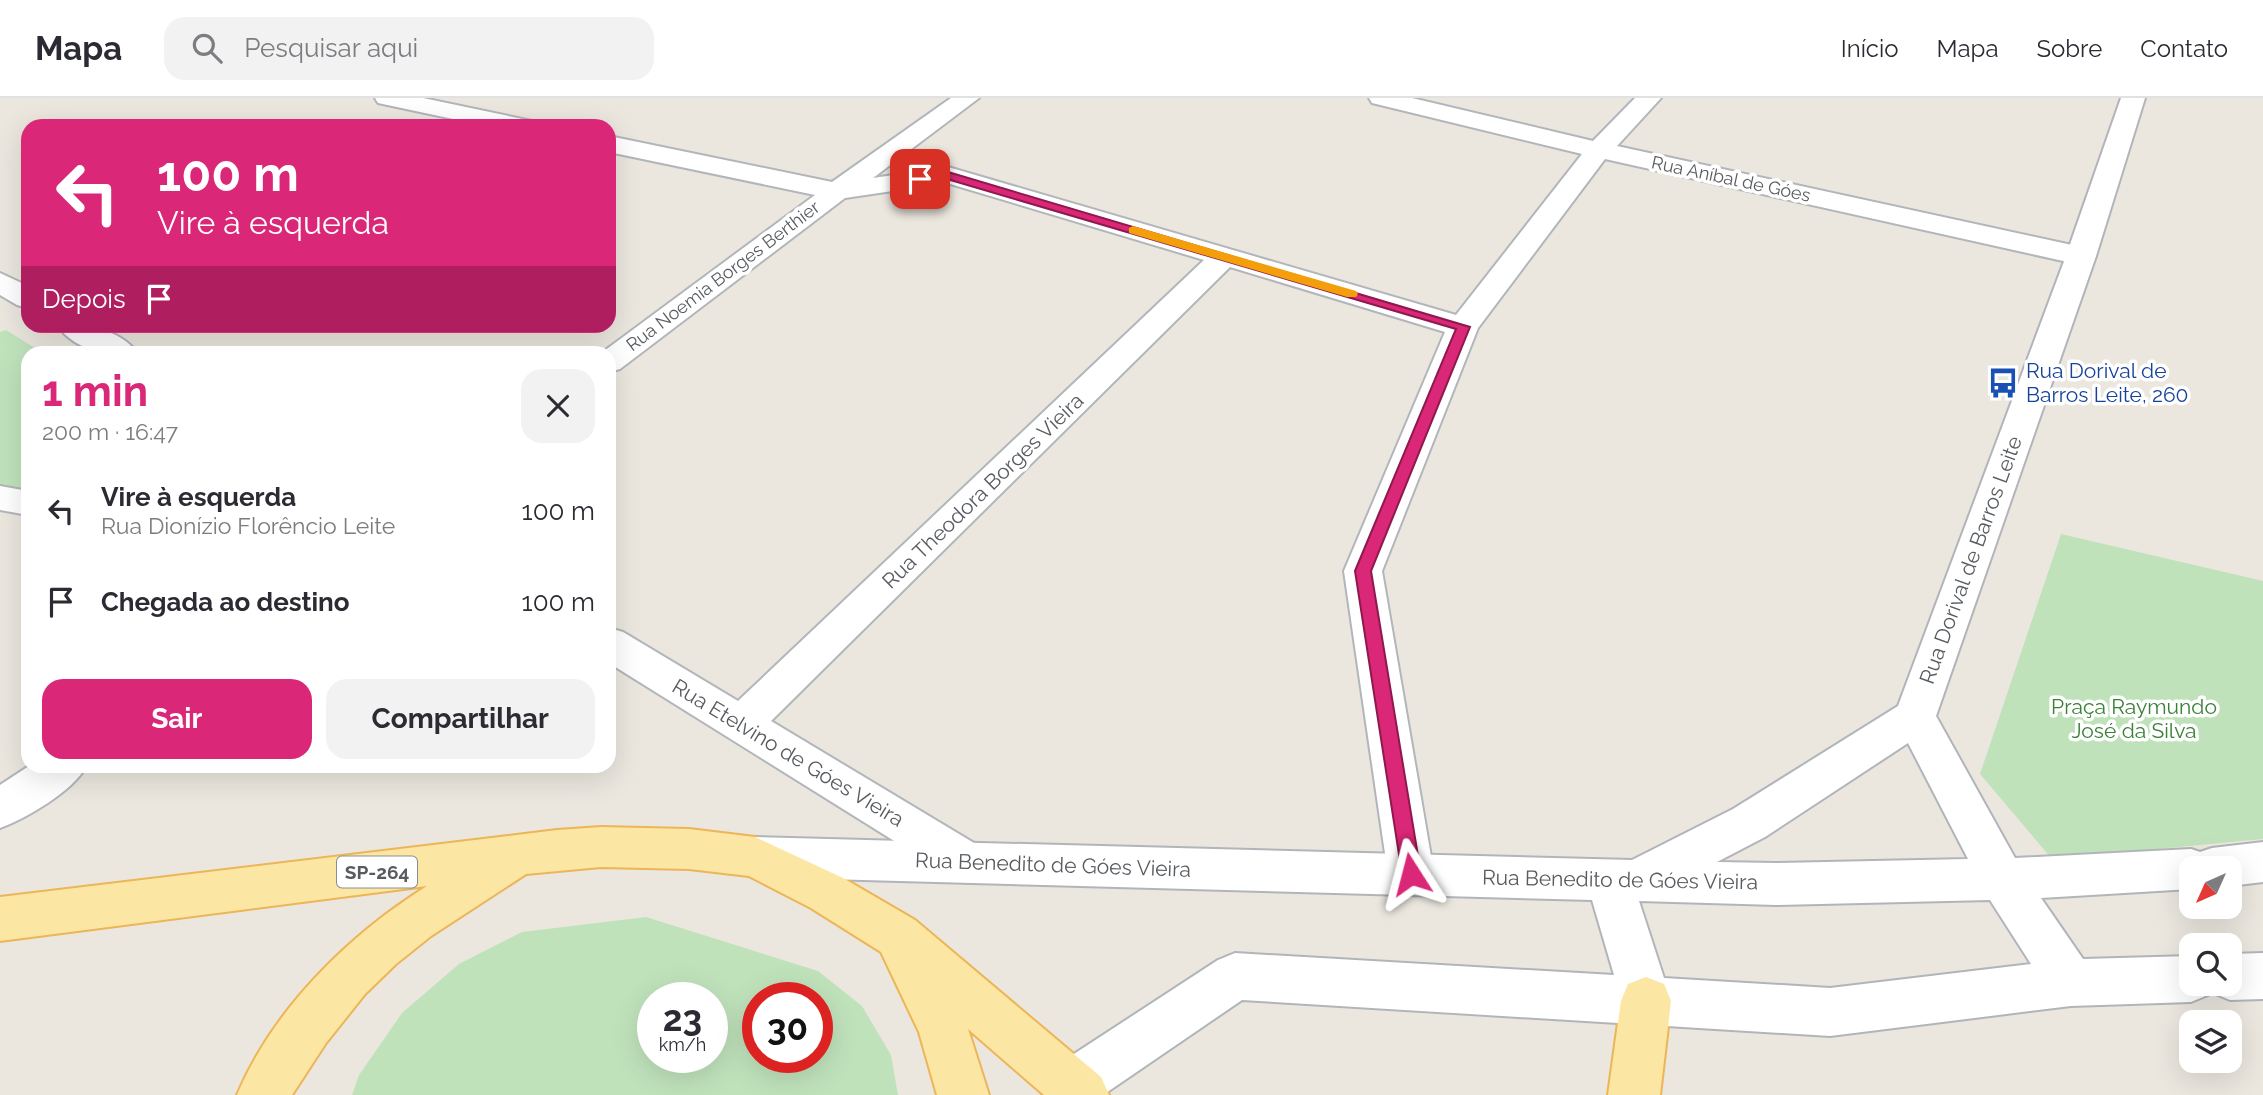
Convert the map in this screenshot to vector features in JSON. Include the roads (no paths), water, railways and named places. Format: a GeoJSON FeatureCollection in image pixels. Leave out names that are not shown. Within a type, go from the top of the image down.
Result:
{"type":"FeatureCollection","features":[{"type":"Feature","properties":{"kind":"main road","name":"SP-264"},"geometry":{"type":"LineString","coordinates":[[0,919],[601,847],[689,849],[755,857],[827,892],[898,936],[1073,1092]]}},
{"type":"Feature","properties":{"kind":"main road"},"geometry":{"type":"LineString","coordinates":[[263,1095],[301,1032],[364,961],[434,908],[520,855]]}},
{"type":"Feature","properties":{"kind":"main road"},"geometry":{"type":"LineString","coordinates":[[898,936],[943,1028],[963,1095]]}},
{"type":"Feature","properties":{"kind":"main road"},"geometry":{"type":"LineString","coordinates":[[1634,1095],[1646,1001]]}},
{"type":"Feature","properties":{"kind":"street","name":"Rua Noemia Borges Berthier"},"geometry":{"type":"LineString","coordinates":[[616,357],[837,191],[967,98]]}},
{"type":"Feature","properties":{"kind":"street","name":"Rua Aníbal de Góes"},"geometry":{"type":"LineString","coordinates":[[1381,98],[1599,150],[2081,256]]}},
{"type":"Feature","properties":{"kind":"street"},"geometry":{"type":"LineString","coordinates":[[1411,874],[1363,571],[1463,327],[1599,150],[1649,98]]}},
{"type":"Feature","properties":{"kind":"street","name":"Rua Dorival de Barros Leite"},"geometry":{"type":"LineString","coordinates":[[1915,717],[2081,256],[2133,98]]}},
{"type":"Feature","properties":{"kind":"street"},"geometry":{"type":"LineString","coordinates":[[385,109],[424,101],[495,119]]}},
{"type":"Feature","properties":{"kind":"street"},"geometry":{"type":"LineString","coordinates":[[616,145],[837,191],[948,175],[1463,327]]}},
{"type":"Feature","properties":{"kind":"street","name":"Rua Theodora Borges Vieira"},"geometry":{"type":"LineString","coordinates":[[741,724],[1224,257]]}},
{"type":"Feature","properties":{"kind":"street"},"geometry":{"type":"LineString","coordinates":[[86,333],[108,346]]}},
{"type":"Feature","properties":{"kind":"street"},"geometry":{"type":"LineString","coordinates":[[0,498],[21,502]]}},
{"type":"Feature","properties":{"kind":"street","name":"Rua Etelvino de Góes Vieira"},"geometry":{"type":"LineString","coordinates":[[616,647],[968,863]]}},
{"type":"Feature","properties":{"kind":"street"},"geometry":{"type":"LineString","coordinates":[[1646,1001],[1623,881],[1749,823],[1915,717],[2002,879],[2071,983]]}},
{"type":"Feature","properties":{"kind":"street"},"geometry":{"type":"LineString","coordinates":[[0,809],[54,773]]}},
{"type":"Feature","properties":{"kind":"street","name":"Rua Benedito de Góes Vieira"},"geometry":{"type":"LineString","coordinates":[[755,857],[1776,884],[2002,879],[2179,870]]}},
{"type":"Feature","properties":{"kind":"street"},"geometry":{"type":"LineString","coordinates":[[2242,864],[2263,862]]}},
{"type":"Feature","properties":{"kind":"street"},"geometry":{"type":"LineString","coordinates":[[1073,1092],[1235,976],[1830,1012],[2071,983],[2179,979]]}},
{"type":"Feature","properties":{"kind":"street"},"geometry":{"type":"LineString","coordinates":[[2242,977],[2263,976]]}},
{"type":"Feature","properties":{"kind":"place","name":"Rua Dorival de Barros Leite, 260"},"geometry":{"type":"Point","coordinates":[2003,383]}},
{"type":"Feature","properties":{"kind":"park label","name":"Praça Raymundo José da Silva"},"geometry":{"type":"Point","coordinates":[2134,719]}}]}
